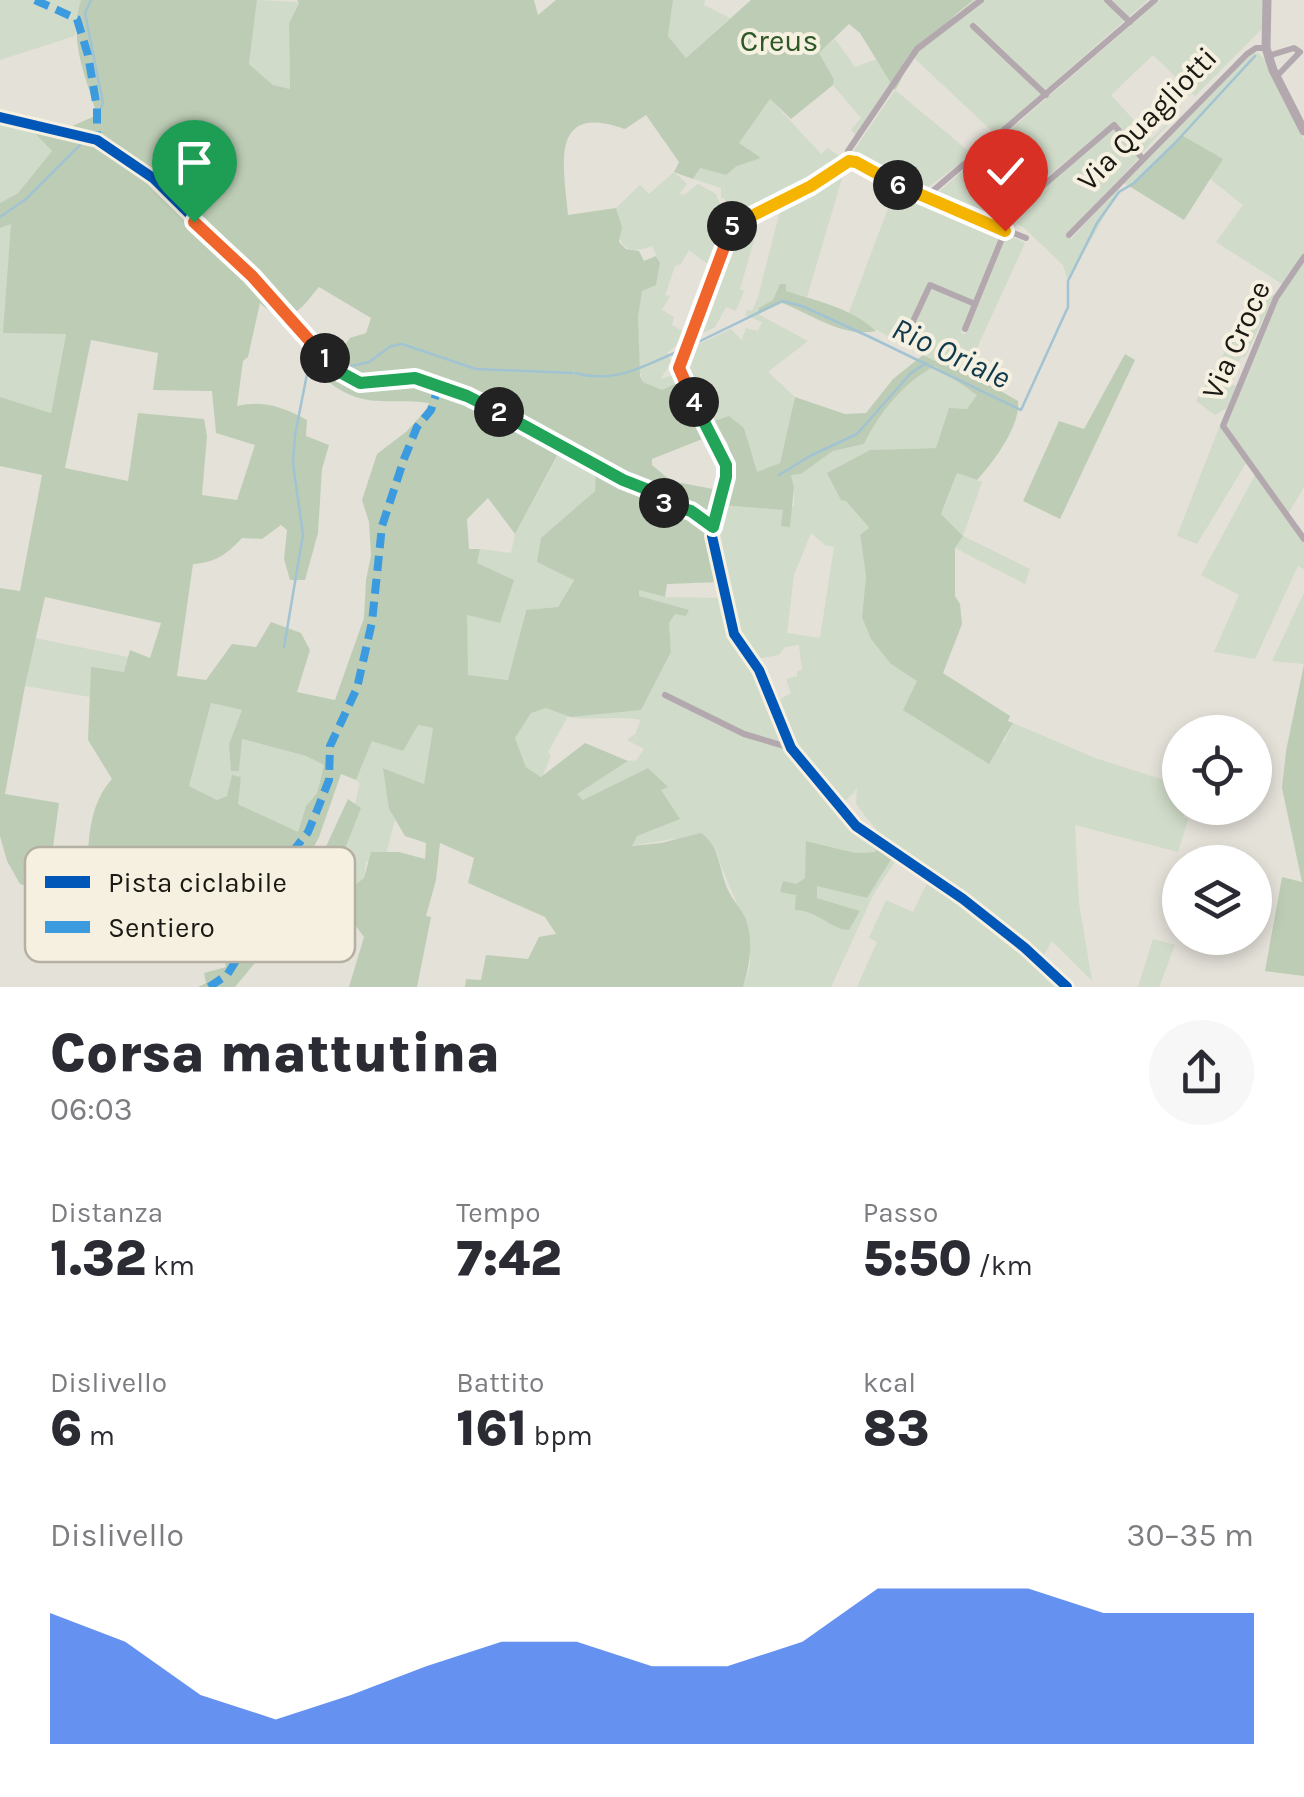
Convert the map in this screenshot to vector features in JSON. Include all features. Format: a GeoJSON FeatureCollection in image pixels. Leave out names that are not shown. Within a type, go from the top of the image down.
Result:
{"type":"FeatureCollection","features":[{"type":"Feature","properties":{"kind":"street"},"geometry":{"type":"LineString","coordinates":[[846,163],[848,151],[917,48],[981,0]]}},
{"type":"Feature","properties":{"kind":"street"},"geometry":{"type":"LineString","coordinates":[[1107,0],[1130,22]]}},
{"type":"Feature","properties":{"kind":"street"},"geometry":{"type":"LineString","coordinates":[[928,195],[1154,0]]}},
{"type":"Feature","properties":{"kind":"street","name":"Via Quagliotti"},"geometry":{"type":"LineString","coordinates":[[1070,235],[1246,54],[1256,48],[1267,52],[1267,0]]}},
{"type":"Feature","properties":{"kind":"street"},"geometry":{"type":"LineString","coordinates":[[973,26],[1046,95]]}},
{"type":"Feature","properties":{"kind":"street"},"geometry":{"type":"LineString","coordinates":[[1276,77],[1298,57],[1301,49],[1267,52],[1276,77],[1304,132]]}},
{"type":"Feature","properties":{"kind":"street"},"geometry":{"type":"LineString","coordinates":[[0,117],[97,140],[153,178],[252,276],[338,371],[360,383],[415,378],[467,396],[646,489],[664,503],[691,511],[713,527]]}},
{"type":"Feature","properties":{"kind":"street"},"geometry":{"type":"LineString","coordinates":[[1032,195],[1114,125],[1143,159]]}},
{"type":"Feature","properties":{"kind":"street"},"geometry":{"type":"LineString","coordinates":[[1026,238],[939,204],[928,195],[915,193],[856,162],[846,163],[730,228],[679,368],[726,465],[712,536],[734,634],[759,670],[790,748],[856,826],[963,899],[1066,987]]}},
{"type":"Feature","properties":{"kind":"street"},"geometry":{"type":"LineString","coordinates":[[965,329],[1005,231]]}},
{"type":"Feature","properties":{"kind":"street","name":"Via Croce"},"geometry":{"type":"LineString","coordinates":[[1304,257],[1276,298],[1222,426],[1304,539]]}},
{"type":"Feature","properties":{"kind":"street"},"geometry":{"type":"LineString","coordinates":[[908,332],[930,285],[975,304]]}},
{"type":"Feature","properties":{"kind":"street"},"geometry":{"type":"LineString","coordinates":[[665,695],[744,734],[790,748]]}},
{"type":"Feature","properties":{"kind":"green space"},"geometry":{"type":"Polygon","coordinates":[[[0,0],[81,0],[75,36],[0,60],[0,0]]]}},
{"type":"Feature","properties":{"kind":"green space","name":"Creus"},"geometry":{"type":"Polygon","coordinates":[[[81,0],[257,0],[249,64],[273,85],[290,89],[289,23],[297,0],[534,0],[538,15],[556,0],[673,0],[668,36],[686,58],[751,0],[973,0],[917,53],[895,90],[860,33],[849,24],[819,53],[834,79],[833,85],[791,119],[770,99],[739,143],[761,158],[737,166],[726,175],[700,168],[693,179],[674,172],[679,162],[646,115],[625,129],[600,123],[583,124],[572,132],[566,144],[568,215],[616,208],[622,227],[619,242],[626,249],[639,251],[644,261],[656,256],[660,263],[656,285],[642,291],[638,317],[640,376],[643,382],[662,390],[679,382],[710,436],[652,459],[652,465],[671,481],[718,490],[709,534],[721,582],[667,584],[665,597],[639,590],[639,596],[689,610],[686,616],[675,614],[669,623],[671,652],[641,710],[570,717],[546,708],[531,713],[515,738],[526,767],[541,777],[585,743],[628,761],[577,794],[583,800],[648,768],[668,787],[661,790],[680,819],[637,836],[632,846],[701,833],[707,838],[716,851],[728,890],[748,925],[750,952],[743,987],[465,987],[466,979],[481,980],[486,955],[528,959],[539,937],[556,934],[545,917],[468,883],[474,858],[440,843],[417,987],[349,987],[364,937],[355,925],[355,885],[364,878],[371,852],[399,852],[425,859],[426,843],[405,836],[389,809],[383,768],[424,784],[433,728],[418,725],[403,751],[372,741],[356,780],[341,774],[314,847],[89,847],[93,815],[112,779],[88,740],[91,667],[124,672],[130,650],[150,658],[161,623],[45,597],[5,794],[59,803],[53,847],[25,847],[25,885],[20,884],[7,861],[0,836],[0,588],[20,591],[42,475],[0,466],[0,397],[51,413],[66,334],[3,333],[11,224],[0,228],[0,203],[18,193],[52,151],[32,130],[35,120],[70,127],[97,115],[76,30],[81,0]],[[319,287],[297,311],[286,316],[278,318],[260,303],[248,357],[243,361],[237,406],[264,404],[290,411],[307,420],[306,436],[329,445],[322,469],[318,533],[305,580],[290,580],[284,559],[287,530],[281,525],[262,539],[242,538],[220,557],[193,564],[177,676],[206,680],[232,644],[256,647],[271,622],[301,633],[310,650],[297,692],[335,700],[364,618],[371,555],[369,522],[362,500],[377,454],[407,431],[429,403],[366,400],[343,391],[321,374],[316,364],[317,341],[323,341],[338,354],[350,338],[366,333],[371,318],[319,287]],[[91,340],[65,468],[128,481],[138,413],[204,419],[207,436],[202,495],[237,500],[255,445],[216,433],[212,391],[153,390],[158,353],[91,340]],[[565,441],[515,534],[488,498],[467,519],[469,549],[480,549],[477,563],[514,580],[500,623],[467,615],[468,675],[508,680],[526,610],[558,607],[574,580],[537,562],[541,538],[595,491],[596,453],[565,441]],[[211,703],[189,786],[217,800],[227,796],[232,775],[241,777],[238,804],[298,832],[306,806],[317,793],[324,765],[306,756],[242,739],[239,771],[231,771],[229,744],[242,710],[211,703]]]}},
{"type":"Feature","properties":{"kind":"green space"},"geometry":{"type":"Polygon","coordinates":[[[257,0],[299,2],[289,23],[290,89],[273,85],[249,64],[257,0]]]}},
{"type":"Feature","properties":{"kind":"green space"},"geometry":{"type":"Polygon","coordinates":[[[673,0],[705,0],[704,5],[730,18],[686,58],[668,36],[673,0]]]}},
{"type":"Feature","properties":{"kind":"green space"},"geometry":{"type":"Polygon","coordinates":[[[973,0],[1148,0],[995,134],[912,56],[973,0]]]}},
{"type":"Feature","properties":{"kind":"green space"},"geometry":{"type":"Polygon","coordinates":[[[1160,0],[1266,0],[1267,24],[1195,96],[1153,55],[1111,95],[1151,139],[1180,111],[1141,154],[1114,122],[1026,194],[1035,200],[1037,194],[1114,129],[1139,158],[1067,234],[1071,239],[1144,160],[1251,53],[1258,53],[1266,60],[1304,140],[1304,254],[1282,284],[1216,242],[1243,205],[1210,179],[1222,159],[1183,135],[1134,183],[1123,183],[1068,281],[1063,265],[1023,227],[1017,224],[1010,233],[934,196],[985,152],[1014,174],[1035,154],[1010,130],[1160,0]]]}},
{"type":"Feature","properties":{"kind":"green space"},"geometry":{"type":"Polygon","coordinates":[[[835,39],[855,67],[877,59],[895,90],[891,88],[856,135],[851,130],[861,118],[833,85],[834,78],[819,53],[835,39]]]}},
{"type":"Feature","properties":{"kind":"green space"},"geometry":{"type":"Polygon","coordinates":[[[895,90],[972,154],[922,192],[850,156],[895,90]]]}},
{"type":"Feature","properties":{"kind":"green space"},"geometry":{"type":"Polygon","coordinates":[[[770,99],[821,154],[828,148],[842,158],[842,164],[811,185],[731,223],[721,188],[693,179],[700,167],[726,175],[737,166],[760,158],[738,143],[770,99]]]}},
{"type":"Feature","properties":{"kind":"green space"},"geometry":{"type":"Polygon","coordinates":[[[0,119],[33,127],[53,150],[18,193],[0,203],[0,119]]]}},
{"type":"Feature","properties":{"kind":"green space"},"geometry":{"type":"Polygon","coordinates":[[[1182,135],[1223,159],[1184,220],[1129,186],[1182,135]]]}},
{"type":"Feature","properties":{"kind":"green space"},"geometry":{"type":"Polygon","coordinates":[[[845,168],[807,297],[786,291],[759,309],[758,314],[808,341],[768,372],[795,397],[780,463],[756,473],[703,417],[693,400],[685,366],[690,348],[731,329],[742,340],[746,328],[758,331],[762,322],[745,315],[747,310],[752,311],[758,297],[782,203],[845,168]]]}},
{"type":"Feature","properties":{"kind":"green space"},"geometry":{"type":"Polygon","coordinates":[[[674,172],[687,184],[679,194],[684,195],[698,184],[716,194],[728,225],[713,268],[689,250],[681,264],[675,266],[665,295],[670,296],[662,310],[674,317],[672,325],[689,335],[667,353],[671,361],[661,379],[678,373],[679,382],[662,390],[643,382],[637,363],[641,291],[660,263],[652,246],[632,250],[622,242],[616,208],[640,185],[649,194],[674,172]]]}},
{"type":"Feature","properties":{"kind":"green space"},"geometry":{"type":"Polygon","coordinates":[[[896,187],[919,201],[929,201],[1001,232],[961,333],[965,334],[1005,233],[1025,243],[966,372],[946,360],[940,363],[848,315],[896,187]]]}},
{"type":"Feature","properties":{"kind":"green space"},"geometry":{"type":"Polygon","coordinates":[[[11,223],[66,333],[51,413],[0,397],[0,228],[11,223]]]}},
{"type":"Feature","properties":{"kind":"green space"},"geometry":{"type":"Polygon","coordinates":[[[736,226],[757,230],[736,311],[726,307],[715,327],[693,338],[729,238],[736,226]]]}},
{"type":"Feature","properties":{"kind":"green space"},"geometry":{"type":"Polygon","coordinates":[[[1304,259],[1304,487],[1288,514],[1227,433],[1227,425],[1276,298],[1304,259]]]}},
{"type":"Feature","properties":{"kind":"green space"},"geometry":{"type":"Polygon","coordinates":[[[780,284],[786,284],[786,291],[846,311],[876,331],[840,328],[782,303],[758,314],[759,308],[773,300],[780,284]]]}},
{"type":"Feature","properties":{"kind":"green space"},"geometry":{"type":"Polygon","coordinates":[[[1262,289],[1274,296],[1245,357],[1230,373],[1234,375],[1231,384],[1236,386],[1227,408],[1215,415],[1196,401],[1262,289]]]}},
{"type":"Feature","properties":{"kind":"green space"},"geometry":{"type":"Polygon","coordinates":[[[1125,354],[1135,360],[1060,519],[1023,501],[1059,421],[1084,429],[1125,354]]]}},
{"type":"Feature","properties":{"kind":"green space"},"geometry":{"type":"Polygon","coordinates":[[[923,355],[940,363],[946,360],[1018,401],[1011,432],[998,454],[977,480],[957,473],[941,514],[963,536],[955,548],[955,596],[962,624],[943,673],[1010,716],[1008,721],[1013,723],[989,764],[903,710],[917,681],[891,664],[871,639],[862,617],[866,576],[860,535],[869,528],[841,500],[827,473],[870,450],[936,448],[949,408],[967,409],[977,395],[935,366],[923,373],[894,399],[864,444],[833,451],[801,474],[791,475],[794,487],[790,527],[781,526],[783,510],[721,505],[728,477],[708,423],[729,416],[744,428],[757,472],[780,463],[795,397],[845,414],[866,413],[893,379],[923,355]]]}},
{"type":"Feature","properties":{"kind":"green space"},"geometry":{"type":"Polygon","coordinates":[[[935,366],[978,395],[967,409],[949,409],[937,448],[870,450],[846,501],[869,529],[860,536],[866,576],[862,617],[891,664],[918,681],[904,709],[1004,742],[1013,723],[1095,758],[1162,779],[1162,825],[1186,825],[1180,845],[1162,848],[1075,825],[1079,903],[1092,981],[1052,941],[1042,959],[979,907],[889,846],[856,804],[857,789],[841,805],[793,747],[776,702],[791,693],[786,679],[802,670],[799,645],[785,647],[779,655],[757,659],[737,634],[713,536],[721,505],[784,510],[794,506],[791,474],[801,474],[833,451],[864,444],[894,399],[935,366]],[[811,533],[794,575],[787,633],[820,638],[834,547],[811,533]]]}},
{"type":"Feature","properties":{"kind":"green space"},"geometry":{"type":"Polygon","coordinates":[[[1220,425],[1246,463],[1197,544],[1177,536],[1220,425]]]}},
{"type":"Feature","properties":{"kind":"green space"},"geometry":{"type":"Polygon","coordinates":[[[566,441],[596,453],[595,491],[541,539],[538,562],[574,579],[558,607],[525,611],[509,680],[467,675],[467,615],[500,623],[477,563],[480,549],[511,553],[515,534],[566,441]]]}},
{"type":"Feature","properties":{"kind":"green space"},"geometry":{"type":"Polygon","coordinates":[[[957,473],[982,482],[963,536],[1030,569],[1025,584],[955,548],[941,515],[957,473]]]}},
{"type":"Feature","properties":{"kind":"green space"},"geometry":{"type":"Polygon","coordinates":[[[1255,475],[1304,543],[1304,569],[1298,566],[1255,659],[1214,652],[1239,595],[1201,575],[1255,475]]]}},
{"type":"Feature","properties":{"kind":"green space"},"geometry":{"type":"Polygon","coordinates":[[[639,589],[664,597],[724,598],[732,636],[753,664],[790,751],[854,827],[878,847],[875,852],[856,853],[807,841],[805,878],[796,884],[796,895],[810,911],[849,930],[860,911],[817,898],[817,885],[867,898],[894,855],[898,857],[873,895],[831,987],[743,987],[750,966],[748,935],[717,853],[673,839],[631,846],[661,790],[667,787],[648,768],[584,800],[576,794],[630,760],[636,761],[644,749],[627,740],[635,734],[641,720],[570,717],[641,709],[671,652],[669,623],[675,614],[639,596],[639,589]]]}},
{"type":"Feature","properties":{"kind":"green space"},"geometry":{"type":"Polygon","coordinates":[[[1304,593],[1304,664],[1272,661],[1304,593]]]}},
{"type":"Feature","properties":{"kind":"green space"},"geometry":{"type":"Polygon","coordinates":[[[35,638],[128,657],[125,672],[91,668],[90,697],[25,686],[35,638]]]}},
{"type":"Feature","properties":{"kind":"green space"},"geometry":{"type":"Polygon","coordinates":[[[1304,664],[1304,976],[1265,971],[1268,955],[1272,955],[1282,877],[1302,882],[1282,788],[1304,664]]]}},
{"type":"Feature","properties":{"kind":"green space"},"geometry":{"type":"Polygon","coordinates":[[[211,703],[242,710],[229,744],[239,770],[241,739],[306,756],[324,765],[317,793],[306,806],[298,833],[237,803],[241,777],[227,796],[217,800],[189,786],[211,703]]]}},
{"type":"Feature","properties":{"kind":"green space"},"geometry":{"type":"Polygon","coordinates":[[[546,708],[568,716],[548,752],[551,756],[542,777],[526,767],[515,738],[531,712],[546,708]]]}},
{"type":"Feature","properties":{"kind":"green space"},"geometry":{"type":"Polygon","coordinates":[[[418,725],[433,728],[424,784],[384,768],[389,809],[395,820],[386,854],[366,862],[364,878],[355,885],[355,847],[345,847],[360,808],[355,804],[360,783],[356,780],[372,741],[418,725]]]}},
{"type":"Feature","properties":{"kind":"green space"},"geometry":{"type":"Polygon","coordinates":[[[348,799],[361,808],[346,847],[326,847],[348,799]]]}},
{"type":"Feature","properties":{"kind":"green space"},"geometry":{"type":"Polygon","coordinates":[[[872,840],[894,855],[867,898],[817,886],[817,898],[860,911],[849,930],[795,910],[796,895],[780,892],[783,881],[796,884],[805,878],[806,841],[856,853],[875,852],[878,847],[872,840]]]}},
{"type":"Feature","properties":{"kind":"green space"},"geometry":{"type":"Polygon","coordinates":[[[929,879],[987,921],[1062,987],[857,987],[877,942],[869,938],[886,900],[913,912],[929,879]]]}},
{"type":"Feature","properties":{"kind":"green space"},"geometry":{"type":"Polygon","coordinates":[[[1153,939],[1162,941],[1162,955],[1171,955],[1159,987],[1138,987],[1153,939]]]}},
{"type":"Feature","properties":{"kind":"green space"},"geometry":{"type":"Polygon","coordinates":[[[225,962],[256,962],[235,987],[198,987],[206,983],[204,973],[226,967],[225,962]]]}},
{"type":"Feature","properties":{"kind":"waterway"},"geometry":{"type":"LineString","coordinates":[[91,0],[85,13],[101,108]]}},
{"type":"Feature","properties":{"kind":"waterway","name":"Rio Oriale"},"geometry":{"type":"LineString","coordinates":[[688,347],[782,301],[802,306],[1021,410],[1068,307],[1068,281],[1097,223],[1119,192],[1134,183],[1175,143],[1255,56]]}},
{"type":"Feature","properties":{"kind":"waterway"},"geometry":{"type":"LineString","coordinates":[[0,217],[26,199],[84,141]]}},
{"type":"Feature","properties":{"kind":"waterway","name":"Rio Oriale"},"geometry":{"type":"LineString","coordinates":[[336,361],[343,368],[369,362],[391,346],[402,344],[476,369],[572,373]]}},
{"type":"Feature","properties":{"kind":"waterway","name":"Rio Oriale"},"geometry":{"type":"LineString","coordinates":[[575,373],[618,375],[684,349]]}},
{"type":"Feature","properties":{"kind":"waterway","name":"Rio Oriale"},"geometry":{"type":"LineString","coordinates":[[284,647],[303,535],[293,463],[295,435],[309,364],[316,351],[330,367]]}},
{"type":"Feature","properties":{"kind":"waterway"},"geometry":{"type":"LineString","coordinates":[[779,475],[857,434],[911,373],[926,363]]}},
{"type":"Feature","properties":{"kind":"marked path"},"geometry":{"type":"LineString","coordinates":[[35,0],[77,19],[97,108],[97,140]]}},
{"type":"Feature","properties":{"kind":"marked path"},"geometry":{"type":"LineString","coordinates":[[296,847],[308,832],[329,780],[330,746],[357,688],[372,622],[382,526],[404,459],[417,427],[431,410],[438,388]]}},
{"type":"Feature","properties":{"kind":"marked path"},"geometry":{"type":"LineString","coordinates":[[209,987],[227,975],[235,962]]}},
{"type":"Feature","properties":{"kind":"cycle path"},"geometry":{"type":"LineString","coordinates":[[0,117],[97,140],[153,178],[252,276],[338,371],[360,383],[415,378],[467,396],[646,489],[664,503],[691,511],[713,527]]}},
{"type":"Feature","properties":{"kind":"cycle path"},"geometry":{"type":"LineString","coordinates":[[846,163],[811,186],[730,227],[679,368],[726,465],[712,536],[734,634],[759,670],[791,748],[856,826],[963,899],[1067,987]]}},
{"type":"Feature","properties":{"kind":"route"},"geometry":{"type":"LineString","coordinates":[[194,222],[252,276],[338,371],[360,383],[415,378],[467,396],[545,440],[646,489],[664,503],[691,511],[713,527],[726,465],[679,368],[730,228],[811,186],[849,161],[1005,231]]}}]}
